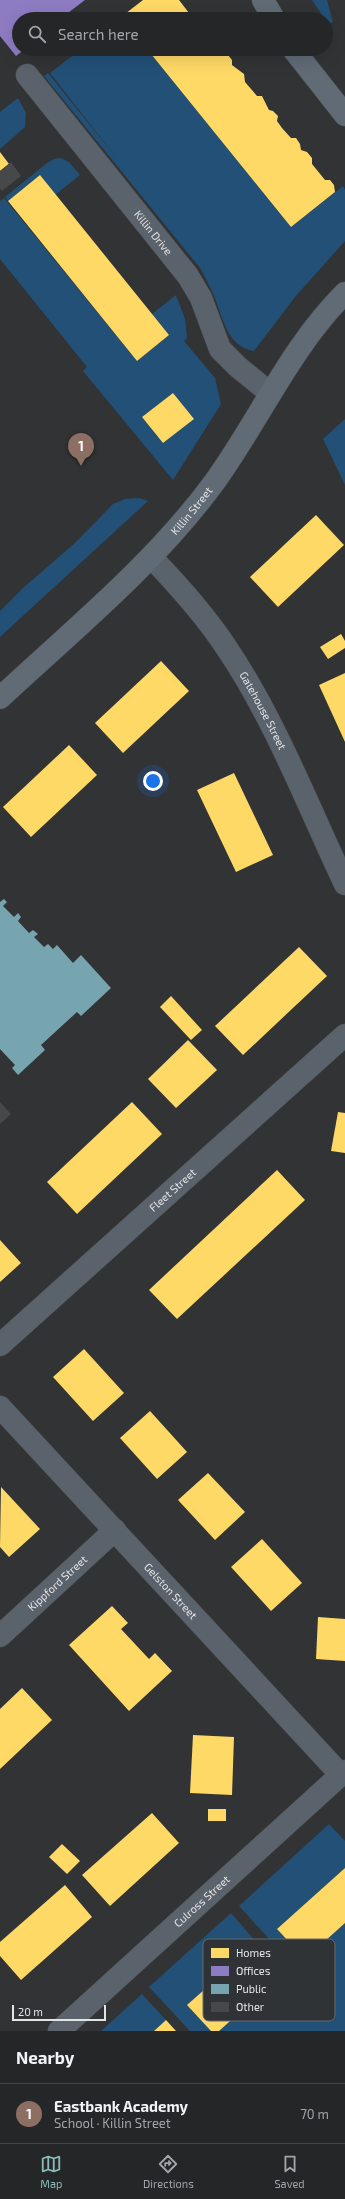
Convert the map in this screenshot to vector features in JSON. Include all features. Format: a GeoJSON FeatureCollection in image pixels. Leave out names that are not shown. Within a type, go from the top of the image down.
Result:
{"type":"FeatureCollection","features":[{"type":"Feature","properties":{"kind":"main road"},"geometry":{"type":"LineString","coordinates":[[263,0],[270,12]]}},
{"type":"Feature","properties":{"kind":"main road"},"geometry":{"type":"LineString","coordinates":[[299,56],[345,115]]}},
{"type":"Feature","properties":{"kind":"main road","name":"Killin Street"},"geometry":{"type":"LineString","coordinates":[[0,698],[151,557],[213,484],[303,343],[345,293]]}},
{"type":"Feature","properties":{"kind":"street","name":"Killin Drive"},"geometry":{"type":"LineString","coordinates":[[27,75],[188,276],[201,298],[220,349],[238,367],[270,393]]}},
{"type":"Feature","properties":{"kind":"street","name":"Gatehouse Street"},"geometry":{"type":"LineString","coordinates":[[151,557],[206,619],[238,665],[264,713],[345,884]]}},
{"type":"Feature","properties":{"kind":"street","name":"Fleet Street"},"geometry":{"type":"LineString","coordinates":[[0,1345],[345,1035]]}},
{"type":"Feature","properties":{"kind":"street","name":"Gelston Street"},"geometry":{"type":"LineString","coordinates":[[0,1407],[343,1773]]}},
{"type":"Feature","properties":{"kind":"street","name":"Kippford Street"},"geometry":{"type":"LineString","coordinates":[[0,1636],[115,1530]]}},
{"type":"Feature","properties":{"kind":"street","name":"Culross Street"},"geometry":{"type":"LineString","coordinates":[[59,2031],[343,1773]]}},
{"type":"Feature","properties":{"kind":"shaded area"},"geometry":{"type":"Polygon","coordinates":[[[312,0],[327,0],[330,12],[320,12],[312,0]]]}},
{"type":"Feature","properties":{"kind":"shaded area"},"geometry":{"type":"Polygon","coordinates":[[[72,56],[153,56],[291,227],[343,186],[345,190],[345,241],[295,297],[254,351],[238,344],[232,337],[223,322],[211,289],[200,268],[44,76],[48,73],[118,160],[50,73],[72,56]]]}},
{"type":"Feature","properties":{"kind":"shaded area"},"geometry":{"type":"Polygon","coordinates":[[[18,98],[26,113],[25,127],[0,149],[0,112],[18,98]]]}},
{"type":"Feature","properties":{"kind":"shaded area"},"geometry":{"type":"Polygon","coordinates":[[[61,158],[69,162],[80,175],[55,195],[40,175],[8,201],[5,197],[47,163],[54,159],[61,158]]]}},
{"type":"Feature","properties":{"kind":"shaded area"},"geometry":{"type":"Polygon","coordinates":[[[4,198],[137,361],[169,335],[152,314],[176,295],[185,319],[187,338],[184,341],[215,378],[221,404],[173,480],[83,371],[87,367],[0,259],[0,201],[4,198]],[[173,393],[142,417],[163,443],[193,419],[173,393]]]}},
{"type":"Feature","properties":{"kind":"shaded area"},"geometry":{"type":"Polygon","coordinates":[[[345,419],[345,485],[323,439],[345,419]]]}},
{"type":"Feature","properties":{"kind":"shaded area"},"geometry":{"type":"Polygon","coordinates":[[[139,498],[148,501],[0,637],[0,611],[23,588],[75,543],[113,504],[125,499],[139,498]]]}},
{"type":"Feature","properties":{"kind":"shaded area"},"geometry":{"type":"Polygon","coordinates":[[[329,1824],[345,1841],[345,1868],[277,1929],[345,1923],[345,2031],[219,2031],[230,2021],[335,2021],[335,1939],[269,1939],[239,1906],[329,1824]]]}},
{"type":"Feature","properties":{"kind":"shaded area"},"geometry":{"type":"Polygon","coordinates":[[[231,1913],[254,1939],[203,1939],[203,1992],[188,2005],[211,2031],[190,2031],[149,1987],[231,1913]]]}},
{"type":"Feature","properties":{"kind":"shaded area"},"geometry":{"type":"Polygon","coordinates":[[[142,1994],[166,2020],[154,2031],[101,2031],[142,1994]]]}},
{"type":"Feature","properties":{"kind":"building: Homes"},"geometry":{"type":"Polygon","coordinates":[[[143,0],[179,0],[188,12],[127,12],[143,0]]]}},
{"type":"Feature","properties":{"kind":"building: Homes"},"geometry":{"type":"Polygon","coordinates":[[[153,56],[229,56],[232,60],[232,65],[244,74],[245,82],[257,96],[262,96],[269,110],[273,111],[278,116],[277,121],[282,128],[291,138],[296,138],[300,144],[301,150],[307,152],[312,158],[312,164],[325,180],[330,180],[334,185],[335,192],[291,227],[153,56]]]}},
{"type":"Feature","properties":{"kind":"building: Homes"},"geometry":{"type":"Polygon","coordinates":[[[0,152],[9,164],[0,171],[0,152]]]}},
{"type":"Feature","properties":{"kind":"building: Homes"},"geometry":{"type":"Polygon","coordinates":[[[40,175],[169,335],[137,361],[8,201],[40,175]]]}},
{"type":"Feature","properties":{"kind":"building: Homes"},"geometry":{"type":"Polygon","coordinates":[[[173,393],[194,419],[163,443],[142,417],[173,393]]]}},
{"type":"Feature","properties":{"kind":"building: Homes"},"geometry":{"type":"Polygon","coordinates":[[[316,515],[344,545],[278,607],[250,577],[316,515]]]}},
{"type":"Feature","properties":{"kind":"building: Homes"},"geometry":{"type":"Polygon","coordinates":[[[341,634],[345,641],[345,648],[328,659],[320,647],[341,634]]]}},
{"type":"Feature","properties":{"kind":"building: Homes"},"geometry":{"type":"Polygon","coordinates":[[[161,661],[189,691],[123,753],[95,723],[161,661]]]}},
{"type":"Feature","properties":{"kind":"building: Homes"},"geometry":{"type":"Polygon","coordinates":[[[345,673],[345,742],[319,685],[345,673]]]}},
{"type":"Feature","properties":{"kind":"building: Homes"},"geometry":{"type":"Polygon","coordinates":[[[69,745],[97,775],[31,837],[3,807],[69,745]]]}},
{"type":"Feature","properties":{"kind":"building: Homes"},"geometry":{"type":"Polygon","coordinates":[[[234,773],[273,855],[236,872],[197,790],[234,773]]]}},
{"type":"Feature","properties":{"kind":"building: Homes"},"geometry":{"type":"Polygon","coordinates":[[[299,947],[327,976],[243,1055],[215,1026],[299,947]]]}},
{"type":"Feature","properties":{"kind":"building: Homes"},"geometry":{"type":"Polygon","coordinates":[[[171,996],[202,1030],[191,1040],[160,1007],[171,996]]]}},
{"type":"Feature","properties":{"kind":"building: Homes"},"geometry":{"type":"Polygon","coordinates":[[[188,1040],[217,1070],[176,1108],[148,1079],[188,1040]]]}},
{"type":"Feature","properties":{"kind":"building: Homes"},"geometry":{"type":"Polygon","coordinates":[[[132,1102],[162,1134],[77,1214],[47,1182],[132,1102]]]}},
{"type":"Feature","properties":{"kind":"building: Homes"},"geometry":{"type":"Polygon","coordinates":[[[338,1112],[345,1113],[345,1153],[331,1151],[338,1112]]]}},
{"type":"Feature","properties":{"kind":"building: Homes"},"geometry":{"type":"Polygon","coordinates":[[[277,1170],[305,1200],[177,1319],[149,1290],[277,1170]]]}},
{"type":"Feature","properties":{"kind":"building: Homes"},"geometry":{"type":"Polygon","coordinates":[[[0,1240],[21,1263],[0,1282],[0,1240]]]}},
{"type":"Feature","properties":{"kind":"building: Homes"},"geometry":{"type":"Polygon","coordinates":[[[84,1349],[124,1393],[93,1421],[53,1377],[84,1349]]]}},
{"type":"Feature","properties":{"kind":"building: Homes"},"geometry":{"type":"Polygon","coordinates":[[[150,1411],[187,1452],[157,1479],[120,1438],[150,1411]]]}},
{"type":"Feature","properties":{"kind":"building: Homes"},"geometry":{"type":"Polygon","coordinates":[[[208,1473],[245,1512],[215,1540],[178,1500],[208,1473]]]}},
{"type":"Feature","properties":{"kind":"building: Homes"},"geometry":{"type":"Polygon","coordinates":[[[1,1487],[40,1529],[9,1557],[0,1547],[1,1487]]]}},
{"type":"Feature","properties":{"kind":"building: Homes"},"geometry":{"type":"Polygon","coordinates":[[[262,1539],[302,1583],[271,1611],[231,1567],[262,1539]]]}},
{"type":"Feature","properties":{"kind":"building: Homes"},"geometry":{"type":"Polygon","coordinates":[[[112,1606],[128,1623],[121,1629],[149,1659],[155,1653],[172,1671],[129,1711],[69,1645],[112,1606]]]}},
{"type":"Feature","properties":{"kind":"building: Homes"},"geometry":{"type":"Polygon","coordinates":[[[318,1617],[345,1619],[345,1661],[316,1659],[318,1617]]]}},
{"type":"Feature","properties":{"kind":"building: Homes"},"geometry":{"type":"Polygon","coordinates":[[[22,1688],[52,1720],[0,1769],[0,1709],[22,1688]]]}},
{"type":"Feature","properties":{"kind":"building: Homes"},"geometry":{"type":"Polygon","coordinates":[[[193,1735],[234,1737],[232,1795],[190,1793],[193,1735]]]}},
{"type":"Feature","properties":{"kind":"building: Homes"},"geometry":{"type":"Polygon","coordinates":[[[208,1809],[226,1809],[226,1821],[208,1821],[208,1809]]]}},
{"type":"Feature","properties":{"kind":"building: Homes"},"geometry":{"type":"Polygon","coordinates":[[[152,1813],[179,1843],[110,1906],[82,1875],[152,1813]]]}},
{"type":"Feature","properties":{"kind":"building: Homes"},"geometry":{"type":"Polygon","coordinates":[[[62,1844],[80,1861],[67,1874],[49,1857],[62,1844]]]}},
{"type":"Feature","properties":{"kind":"building: Homes"},"geometry":{"type":"Polygon","coordinates":[[[345,1868],[345,1923],[327,1939],[286,1939],[277,1929],[345,1868]]]}},
{"type":"Feature","properties":{"kind":"building: Homes"},"geometry":{"type":"Polygon","coordinates":[[[65,1885],[92,1917],[21,1980],[0,1956],[0,1942],[65,1885]]]}},
{"type":"Feature","properties":{"kind":"building: Homes"},"geometry":{"type":"Polygon","coordinates":[[[203,1991],[203,2021],[230,2021],[219,2031],[211,2031],[187,2005],[203,1991]]]}},
{"type":"Feature","properties":{"kind":"building: Homes"},"geometry":{"type":"Polygon","coordinates":[[[166,2020],[176,2031],[154,2031],[166,2020]]]}},
{"type":"Feature","properties":{"kind":"building: Offices"},"geometry":{"type":"Polygon","coordinates":[[[0,0],[85,0],[69,12],[12,12],[12,51],[0,36],[0,0]]]}},
{"type":"Feature","properties":{"kind":"building: Public"},"geometry":{"type":"Polygon","coordinates":[[[4,899],[7,902],[3,906],[14,917],[18,913],[21,917],[18,921],[29,933],[33,930],[38,934],[34,937],[44,947],[48,944],[53,949],[57,945],[73,963],[81,955],[111,988],[81,1016],[77,1012],[41,1045],[45,1050],[18,1075],[12,1068],[15,1065],[0,1049],[0,902],[4,899]]]}},
{"type":"Feature","properties":{"kind":"building: Other"},"geometry":{"type":"Polygon","coordinates":[[[11,162],[21,176],[2,191],[0,189],[0,171],[11,162]]]}},
{"type":"Feature","properties":{"kind":"building: Other"},"geometry":{"type":"Polygon","coordinates":[[[0,1102],[11,1114],[0,1124],[0,1102]]]}},
{"type":"Feature","properties":{"kind":"place","name":"Eastbank Academy"},"geometry":{"type":"Point","coordinates":[81,466]}}]}
